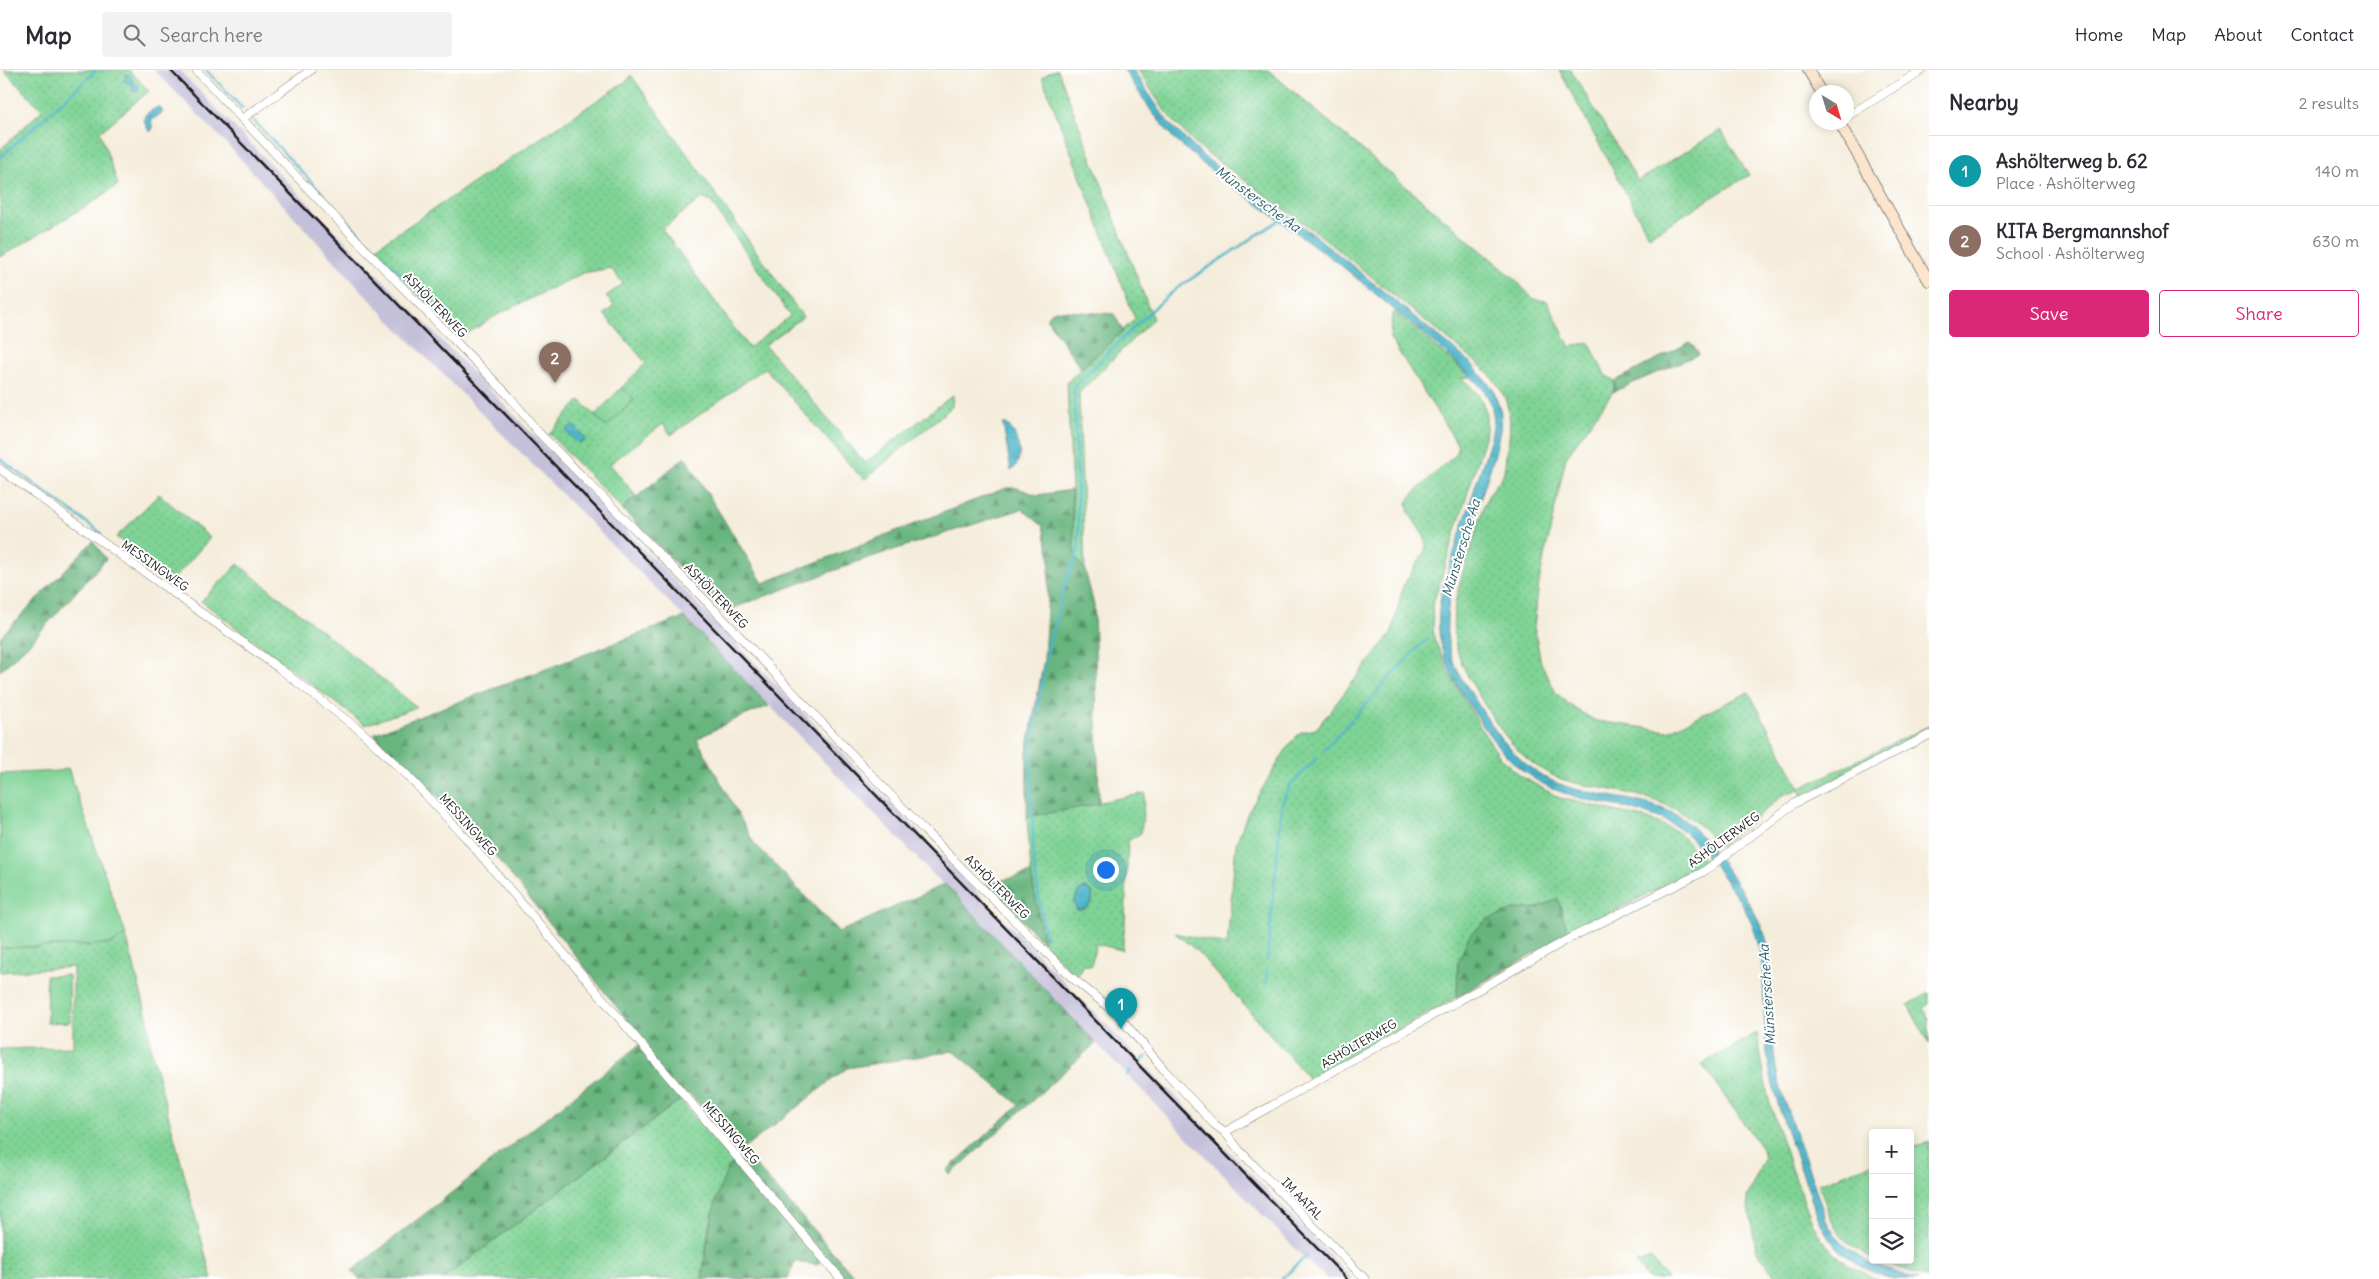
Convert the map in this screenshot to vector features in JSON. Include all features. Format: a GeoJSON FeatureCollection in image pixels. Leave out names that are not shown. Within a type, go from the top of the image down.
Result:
{"type":"FeatureCollection","features":[{"type":"Feature","properties":{"kind":"main road"},"geometry":{"type":"LineString","coordinates":[[1808,70],[1817,85]]}},
{"type":"Feature","properties":{"kind":"main road"},"geometry":{"type":"LineString","coordinates":[[1843,130],[1929,281]]}},
{"type":"Feature","properties":{"kind":"street","name":"ASHÖLTERWEG"},"geometry":{"type":"LineString","coordinates":[[196,70],[367,251],[509,396],[539,433],[707,602],[925,831],[1070,976],[1118,1015],[1166,1072],[1214,1124],[1225,1132],[1538,955],[1707,869],[1795,803],[1929,735]]}},
{"type":"Feature","properties":{"kind":"street"},"geometry":{"type":"LineString","coordinates":[[242,119],[311,70]]}},
{"type":"Feature","properties":{"kind":"street"},"geometry":{"type":"LineString","coordinates":[[1854,112],[1922,70]]}},
{"type":"Feature","properties":{"kind":"street","name":"MESSINGWEG"},"geometry":{"type":"LineString","coordinates":[[0,469],[280,669],[369,738],[466,838],[840,1279]]}},
{"type":"Feature","properties":{"kind":"street","name":"IM AATAL"},"geometry":{"type":"LineString","coordinates":[[1225,1132],[1245,1157],[1365,1279]]}},
{"type":"Feature","properties":{"kind":"shaded area"},"geometry":{"type":"Polygon","coordinates":[[[154,70],[179,70],[1353,1279],[1327,1279],[1306,1260],[684,617],[387,318],[225,142],[154,70]]]}},
{"type":"Feature","properties":{"kind":"green space"},"geometry":{"type":"Polygon","coordinates":[[[4,70],[129,70],[149,91],[100,132],[118,185],[85,207],[0,257],[0,150],[42,110],[4,70]]]}},
{"type":"Feature","properties":{"kind":"green space"},"geometry":{"type":"Polygon","coordinates":[[[1054,70],[1058,70],[1153,319],[1079,393],[1085,570],[1075,558],[1067,382],[1135,319],[1042,77],[1054,70]]]}},
{"type":"Feature","properties":{"kind":"green space"},"geometry":{"type":"Polygon","coordinates":[[[1138,70],[1268,70],[1515,279],[1533,299],[1547,301],[1570,347],[1589,342],[1605,375],[1615,381],[1613,392],[1566,457],[1539,582],[1534,627],[1541,663],[1556,693],[1575,709],[1596,721],[1668,731],[1749,692],[1800,788],[1929,726],[1929,731],[1802,796],[1799,789],[1783,795],[1720,847],[1708,833],[1682,813],[1637,795],[1578,784],[1554,776],[1523,755],[1507,737],[1469,678],[1456,646],[1453,619],[1461,578],[1486,501],[1502,478],[1504,470],[1510,419],[1508,408],[1499,387],[1482,367],[1320,235],[1196,145],[1167,114],[1138,70]]]}},
{"type":"Feature","properties":{"kind":"green space"},"geometry":{"type":"Polygon","coordinates":[[[1559,70],[1571,70],[1638,181],[1721,130],[1749,175],[1649,236],[1559,70]]]}},
{"type":"Feature","properties":{"kind":"green space"},"geometry":{"type":"Polygon","coordinates":[[[631,75],[803,317],[765,345],[865,463],[953,395],[952,407],[865,479],[855,471],[765,368],[671,435],[663,424],[610,464],[636,496],[622,509],[549,434],[580,400],[606,427],[634,400],[622,387],[646,363],[604,314],[614,306],[606,296],[623,284],[611,268],[583,273],[499,314],[463,336],[375,248],[628,80],[631,75]],[[702,198],[662,229],[749,348],[790,316],[711,202],[702,198]]]}},
{"type":"Feature","properties":{"kind":"green space"},"geometry":{"type":"Polygon","coordinates":[[[1055,310],[1114,314],[1123,331],[1081,368],[1046,318],[1055,310]]]}},
{"type":"Feature","properties":{"kind":"green space"},"geometry":{"type":"Polygon","coordinates":[[[1395,312],[1471,377],[1461,378],[1475,391],[1485,411],[1485,438],[1432,607],[1434,638],[1448,671],[1500,757],[1522,777],[1560,798],[1648,819],[1663,825],[1679,833],[1704,860],[1706,858],[1710,863],[1568,934],[1558,899],[1538,908],[1513,910],[1458,963],[1457,997],[1310,1080],[1196,950],[1175,933],[1227,945],[1236,844],[1248,812],[1290,743],[1301,732],[1316,729],[1392,632],[1403,586],[1425,551],[1424,536],[1409,513],[1407,503],[1412,495],[1454,456],[1458,448],[1390,338],[1392,314],[1395,312]]]}},
{"type":"Feature","properties":{"kind":"green space"},"geometry":{"type":"Polygon","coordinates":[[[1690,342],[1699,354],[1613,392],[1615,381],[1690,342]]]}},
{"type":"Feature","properties":{"kind":"green space"},"geometry":{"type":"Polygon","coordinates":[[[622,387],[634,399],[606,427],[595,415],[622,387]]]}},
{"type":"Feature","properties":{"kind":"green space"},"geometry":{"type":"Polygon","coordinates":[[[685,457],[763,583],[1006,488],[1018,488],[1037,495],[1071,490],[1075,557],[1085,570],[1094,605],[1099,804],[1027,817],[1027,752],[1044,659],[1050,557],[1043,526],[1022,509],[865,559],[723,612],[622,509],[685,457]]]}},
{"type":"Feature","properties":{"kind":"green space"},"geometry":{"type":"Polygon","coordinates":[[[159,494],[210,538],[173,580],[116,537],[159,494]]]}},
{"type":"Feature","properties":{"kind":"green space"},"geometry":{"type":"Polygon","coordinates":[[[93,541],[106,559],[29,644],[0,671],[0,637],[93,541]]]}},
{"type":"Feature","properties":{"kind":"green space"},"geometry":{"type":"Polygon","coordinates":[[[238,564],[417,707],[365,725],[201,601],[238,564]]]}},
{"type":"Feature","properties":{"kind":"green space"},"geometry":{"type":"Polygon","coordinates":[[[684,617],[769,706],[731,721],[697,739],[754,843],[839,932],[945,884],[1096,1043],[950,1175],[947,1170],[1019,1105],[954,1051],[847,1068],[742,1150],[689,1093],[443,1279],[359,1279],[352,1271],[644,1041],[485,843],[373,734],[684,617]]]}},
{"type":"Feature","properties":{"kind":"green space"},"geometry":{"type":"Polygon","coordinates":[[[68,768],[126,935],[111,944],[0,948],[0,774],[58,771],[68,768]]]}},
{"type":"Feature","properties":{"kind":"green space"},"geometry":{"type":"Polygon","coordinates":[[[1145,793],[1141,833],[1128,841],[1125,925],[1122,950],[1096,944],[1091,966],[1083,965],[1076,977],[1043,942],[1031,873],[1027,817],[1145,793]]]}},
{"type":"Feature","properties":{"kind":"green space"},"geometry":{"type":"Polygon","coordinates":[[[1031,873],[1043,942],[986,884],[1031,873]]]}},
{"type":"Feature","properties":{"kind":"green space"},"geometry":{"type":"Polygon","coordinates":[[[1558,899],[1568,934],[1457,997],[1458,963],[1469,936],[1487,920],[1513,910],[1538,908],[1558,899]]]}},
{"type":"Feature","properties":{"kind":"green space"},"geometry":{"type":"Polygon","coordinates":[[[126,935],[148,1020],[151,1050],[212,1279],[0,1279],[0,1049],[73,1047],[73,967],[0,972],[0,948],[111,944],[126,935]]]}},
{"type":"Feature","properties":{"kind":"green space"},"geometry":{"type":"Polygon","coordinates":[[[69,975],[70,1022],[47,1023],[46,976],[69,975]]]}},
{"type":"Feature","properties":{"kind":"green space"},"geometry":{"type":"Polygon","coordinates":[[[1929,993],[1929,1004],[1923,1008],[1929,1019],[1929,1044],[1908,1005],[1929,993]]]}},
{"type":"Feature","properties":{"kind":"green space"},"geometry":{"type":"Polygon","coordinates":[[[1757,1033],[1768,1097],[1791,1168],[1813,1224],[1820,1237],[1835,1254],[1850,1266],[1877,1279],[1777,1279],[1756,1250],[1747,1197],[1764,1159],[1762,1149],[1702,1064],[1757,1033]]]}},
{"type":"Feature","properties":{"kind":"green space"},"geometry":{"type":"Polygon","coordinates":[[[680,1100],[736,1165],[709,1225],[702,1279],[443,1279],[680,1100]]]}},
{"type":"Feature","properties":{"kind":"green space"},"geometry":{"type":"Polygon","coordinates":[[[1929,1142],[1929,1278],[1889,1264],[1914,1264],[1914,1148],[1929,1142]]]}},
{"type":"Feature","properties":{"kind":"green space"},"geometry":{"type":"Polygon","coordinates":[[[750,1159],[857,1279],[845,1279],[825,1258],[817,1265],[795,1262],[788,1279],[702,1279],[711,1221],[723,1180],[729,1166],[750,1159]]]}},
{"type":"Feature","properties":{"kind":"green space"},"geometry":{"type":"Polygon","coordinates":[[[1869,1165],[1869,1256],[1842,1237],[1831,1220],[1819,1184],[1869,1165]]]}},
{"type":"Feature","properties":{"kind":"green space"},"geometry":{"type":"Polygon","coordinates":[[[1651,1258],[1667,1279],[1648,1279],[1636,1263],[1651,1258]]]}},
{"type":"Feature","properties":{"kind":"water","name":"Münstersche Aa"},"geometry":{"type":"Polygon","coordinates":[[[1124,70],[1133,70],[1168,122],[1204,157],[1313,234],[1472,364],[1493,389],[1501,412],[1500,430],[1495,454],[1448,605],[1448,640],[1457,669],[1485,715],[1503,740],[1513,752],[1536,772],[1550,780],[1579,790],[1662,808],[1688,823],[1709,846],[1746,898],[1764,931],[1769,959],[1772,1037],[1778,1078],[1789,1115],[1827,1222],[1834,1234],[1844,1244],[1854,1253],[1869,1261],[1869,1264],[1875,1264],[1919,1279],[1888,1278],[1865,1268],[1838,1249],[1820,1222],[1785,1126],[1772,1083],[1765,1034],[1763,979],[1758,943],[1744,908],[1713,863],[1684,832],[1662,819],[1556,790],[1527,774],[1493,740],[1450,670],[1440,639],[1439,608],[1442,589],[1491,438],[1494,420],[1491,403],[1483,389],[1445,352],[1342,266],[1207,167],[1175,140],[1152,112],[1124,70]]]}},
{"type":"Feature","properties":{"kind":"water"},"geometry":{"type":"Polygon","coordinates":[[[126,75],[130,75],[133,83],[139,86],[138,92],[133,91],[132,85],[124,81],[126,75]]]}},
{"type":"Feature","properties":{"kind":"water"},"geometry":{"type":"Polygon","coordinates":[[[159,106],[163,112],[151,121],[153,129],[149,132],[144,120],[146,114],[159,106]]]}},
{"type":"Feature","properties":{"kind":"water"},"geometry":{"type":"Polygon","coordinates":[[[1003,424],[1007,424],[1011,429],[1019,448],[1018,461],[1011,471],[1003,424]]]}},
{"type":"Feature","properties":{"kind":"water"},"geometry":{"type":"Polygon","coordinates":[[[571,426],[575,427],[585,438],[584,442],[578,443],[566,432],[571,426]]]}},
{"type":"Feature","properties":{"kind":"water"},"geometry":{"type":"Polygon","coordinates":[[[1085,888],[1092,891],[1090,905],[1085,909],[1077,910],[1074,903],[1078,891],[1085,888]]]}},
{"type":"Feature","properties":{"kind":"waterway"},"geometry":{"type":"LineString","coordinates":[[0,158],[97,70]]}},
{"type":"Feature","properties":{"kind":"waterway"},"geometry":{"type":"LineString","coordinates":[[206,70],[242,108]]}},
{"type":"Feature","properties":{"kind":"waterway"},"geometry":{"type":"LineString","coordinates":[[253,120],[369,243]]}},
{"type":"Feature","properties":{"kind":"waterway","name":"Münstersche Aa"},"geometry":{"type":"LineString","coordinates":[[1045,938],[1034,865],[1030,752],[1047,653],[1064,587],[1079,548],[1074,387],[1145,316],[1176,289],[1281,219]]}},
{"type":"Feature","properties":{"kind":"waterway"},"geometry":{"type":"LineString","coordinates":[[375,249],[459,334]]}},
{"type":"Feature","properties":{"kind":"waterway"},"geometry":{"type":"LineString","coordinates":[[0,459],[101,533]]}},
{"type":"Feature","properties":{"kind":"waterway"},"geometry":{"type":"LineString","coordinates":[[1324,750],[1422,643],[1429,639]]}},
{"type":"Feature","properties":{"kind":"waterway"},"geometry":{"type":"LineString","coordinates":[[1267,960],[1282,803],[1290,786],[1317,758]]}},
{"type":"Feature","properties":{"kind":"waterway"},"geometry":{"type":"LineString","coordinates":[[1266,984],[1267,969]]}},
{"type":"Feature","properties":{"kind":"waterway"},"geometry":{"type":"LineString","coordinates":[[1141,1061],[1146,1057]]}},
{"type":"Feature","properties":{"kind":"waterway"},"geometry":{"type":"LineString","coordinates":[[1127,1075],[1131,1071]]}},
{"type":"Feature","properties":{"kind":"waterway"},"geometry":{"type":"LineString","coordinates":[[1282,1279],[1307,1255]]}},
{"type":"Feature","properties":{"kind":"railway"},"geometry":{"type":"LineString","coordinates":[[170,70],[1347,1279]]}},
{"type":"Feature","properties":{"kind":"place","name":"KITA Bergmannshof"},"geometry":{"type":"Point","coordinates":[555,383]}},
{"type":"Feature","properties":{"kind":"place","name":"Ashölterweg b. 62"},"geometry":{"type":"Point","coordinates":[1121,1029]}}]}
